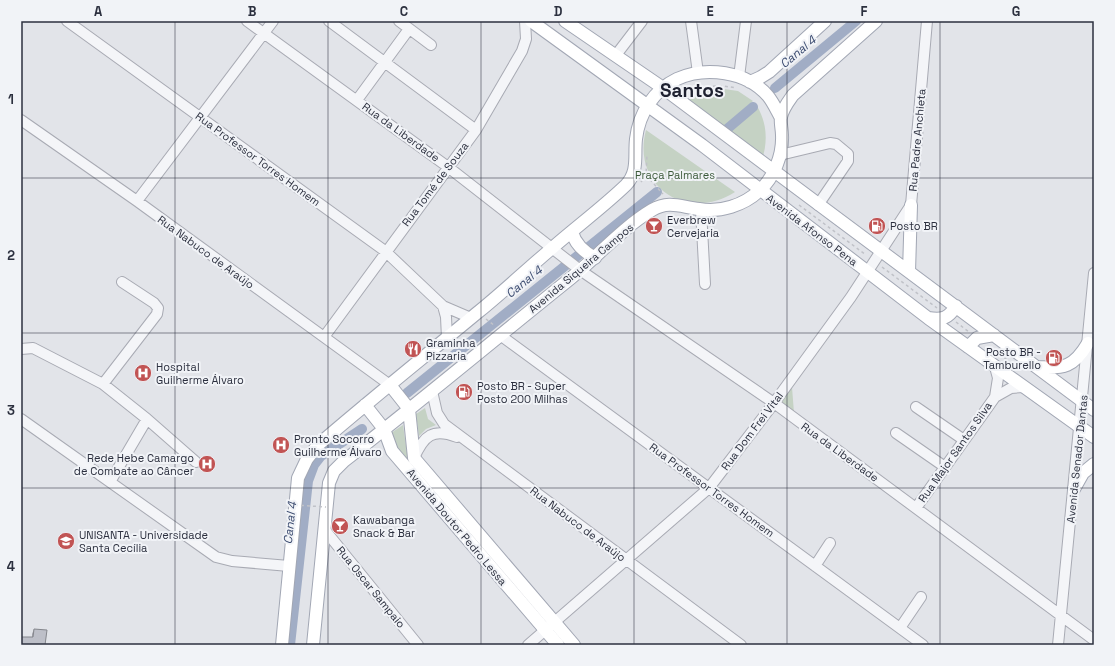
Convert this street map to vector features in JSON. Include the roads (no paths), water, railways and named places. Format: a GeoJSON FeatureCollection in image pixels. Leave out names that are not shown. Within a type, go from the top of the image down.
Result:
{"type":"FeatureCollection","features":[{"type":"Feature","properties":{"kind":"main road","name":"Avenida Afonso Pena"},"geometry":{"type":"LineString","coordinates":[[531,21],[702,145],[760,191],[928,318],[1094,437]]}},
{"type":"Feature","properties":{"kind":"main road"},"geometry":{"type":"LineString","coordinates":[[565,21],[682,102],[818,205],[878,256],[909,272],[952,312],[994,335],[1094,410]]}},
{"type":"Feature","properties":{"kind":"main road"},"geometry":{"type":"LineString","coordinates":[[747,84],[761,78],[769,72],[825,21]]}},
{"type":"Feature","properties":{"kind":"main road","name":"Avenida Siqueira Campos"},"geometry":{"type":"LineString","coordinates":[[313,645],[326,507],[329,483],[334,471],[382,426],[407,407],[432,391],[499,331],[577,268],[590,255],[646,214],[660,206],[677,204],[701,210],[726,208],[750,198],[760,191],[774,172],[780,155],[783,137],[778,114],[793,95],[876,21]]}},
{"type":"Feature","properties":{"kind":"main road"},"geometry":{"type":"LineString","coordinates":[[282,645],[298,478],[307,459],[318,445],[367,407],[447,338],[476,317],[572,236],[628,183],[635,169],[636,139],[639,122],[647,106],[663,88],[677,79],[698,73],[724,73],[768,96],[778,114]]}},
{"type":"Feature","properties":{"kind":"main road"},"geometry":{"type":"LineString","coordinates":[[909,272],[911,205]]}},
{"type":"Feature","properties":{"kind":"main road"},"geometry":{"type":"LineString","coordinates":[[572,236],[590,255]]}},
{"type":"Feature","properties":{"kind":"main road"},"geometry":{"type":"LineString","coordinates":[[928,318],[941,320],[952,312]]}},
{"type":"Feature","properties":{"kind":"main road"},"geometry":{"type":"LineString","coordinates":[[968,347],[977,338],[994,335]]}},
{"type":"Feature","properties":{"kind":"main road"},"geometry":{"type":"LineString","coordinates":[[1036,367],[1050,368],[1070,364],[1080,357],[1088,343]]}},
{"type":"Feature","properties":{"kind":"main road"},"geometry":{"type":"LineString","coordinates":[[391,387],[407,407]]}},
{"type":"Feature","properties":{"kind":"main road","name":"Avenida Doutor Pedro Lessa"},"geometry":{"type":"LineString","coordinates":[[367,407],[382,426],[392,450],[558,645]]}},
{"type":"Feature","properties":{"kind":"main road","name":"Avenida Doutor Pedro Lessa"},"geometry":{"type":"LineString","coordinates":[[407,407],[414,458],[574,645]]}},
{"type":"Feature","properties":{"kind":"main road"},"geometry":{"type":"LineString","coordinates":[[1074,489],[1084,473],[1094,464]]}},
{"type":"Feature","properties":{"kind":"street","name":"Rua Professor Torres Homem"},"geometry":{"type":"LineString","coordinates":[[67,21],[385,251],[443,306],[476,317]]}},
{"type":"Feature","properties":{"kind":"street","name":"Rua da Liberdade"},"geometry":{"type":"LineString","coordinates":[[247,21],[448,167],[577,268],[774,403],[1094,640]]}},
{"type":"Feature","properties":{"kind":"street"},"geometry":{"type":"LineString","coordinates":[[137,201],[273,21]]}},
{"type":"Feature","properties":{"kind":"street"},"geometry":{"type":"LineString","coordinates":[[329,21],[476,130]]}},
{"type":"Feature","properties":{"kind":"street"},"geometry":{"type":"LineString","coordinates":[[399,21],[431,45]]}},
{"type":"Feature","properties":{"kind":"street","name":"Rua Tomé de Souza"},"geometry":{"type":"LineString","coordinates":[[324,337],[385,251],[476,130],[522,51],[526,39],[525,21]]}},
{"type":"Feature","properties":{"kind":"street"},"geometry":{"type":"LineString","coordinates":[[616,55],[642,21]]}},
{"type":"Feature","properties":{"kind":"street"},"geometry":{"type":"LineString","coordinates":[[691,21],[698,73]]}},
{"type":"Feature","properties":{"kind":"street"},"geometry":{"type":"LineString","coordinates":[[746,21],[744,46],[747,84]]}},
{"type":"Feature","properties":{"kind":"street","name":"Rua Padre Anchieta"},"geometry":{"type":"LineString","coordinates":[[868,272],[911,205],[927,21]]}},
{"type":"Feature","properties":{"kind":"street"},"geometry":{"type":"LineString","coordinates":[[357,100],[409,29]]}},
{"type":"Feature","properties":{"kind":"street","name":"Rua Nabuco de Araújo"},"geometry":{"type":"LineString","coordinates":[[21,120],[137,201],[391,387]]}},
{"type":"Feature","properties":{"kind":"street"},"geometry":{"type":"LineString","coordinates":[[780,155],[830,143],[836,144],[848,154],[848,161],[818,205]]}},
{"type":"Feature","properties":{"kind":"street"},"geometry":{"type":"LineString","coordinates":[[701,210],[705,284]]}},
{"type":"Feature","properties":{"kind":"street","name":"Rua Dom Frei Vital"},"geometry":{"type":"LineString","coordinates":[[528,645],[627,561],[709,488],[774,403],[868,272]]}},
{"type":"Feature","properties":{"kind":"street","name":"Avenida Senador Dantas"},"geometry":{"type":"LineString","coordinates":[[1058,645],[1083,401],[1094,273]]}},
{"type":"Feature","properties":{"kind":"street"},"geometry":{"type":"LineString","coordinates":[[103,384],[157,314],[158,308],[154,303],[122,282]]}},
{"type":"Feature","properties":{"kind":"street"},"geometry":{"type":"LineString","coordinates":[[443,306],[446,317],[447,338]]}},
{"type":"Feature","properties":{"kind":"street","name":"Rua Professor Torres Homem"},"geometry":{"type":"LineString","coordinates":[[499,331],[923,645]]}},
{"type":"Feature","properties":{"kind":"street"},"geometry":{"type":"LineString","coordinates":[[21,349],[33,348],[103,384],[147,419],[196,462]]}},
{"type":"Feature","properties":{"kind":"street","name":"Rua Major Santos Silva"},"geometry":{"type":"LineString","coordinates":[[916,508],[994,397],[998,378],[995,367]]}},
{"type":"Feature","properties":{"kind":"street","name":"Rua Major Santos Silva"},"geometry":{"type":"LineString","coordinates":[[994,397],[1011,388],[1023,387]]}},
{"type":"Feature","properties":{"kind":"street","name":"Rua Nabuco de Araújo"},"geometry":{"type":"LineString","coordinates":[[432,391],[439,418],[468,442],[741,645]]}},
{"type":"Feature","properties":{"kind":"street"},"geometry":{"type":"LineString","coordinates":[[916,407],[964,440]]}},
{"type":"Feature","properties":{"kind":"street"},"geometry":{"type":"LineString","coordinates":[[21,419],[216,557],[232,561],[289,566]]}},
{"type":"Feature","properties":{"kind":"street"},"geometry":{"type":"LineString","coordinates":[[110,482],[147,419]]}},
{"type":"Feature","properties":{"kind":"street","name":"Avenida Doutor Pedro Lessa"},"geometry":{"type":"LineString","coordinates":[[414,458],[421,442],[427,437],[436,433],[443,433],[468,442]]}},
{"type":"Feature","properties":{"kind":"street"},"geometry":{"type":"LineString","coordinates":[[896,433],[945,467]]}},
{"type":"Feature","properties":{"kind":"street","name":"Rua Oscar Sampaio"},"geometry":{"type":"LineString","coordinates":[[324,529],[418,645]]}},
{"type":"Feature","properties":{"kind":"street"},"geometry":{"type":"LineString","coordinates":[[815,566],[830,543]]}},
{"type":"Feature","properties":{"kind":"street"},"geometry":{"type":"LineString","coordinates":[[900,628],[921,597]]}},
{"type":"Feature","properties":{"kind":"waterway","name":"Canal 4"},"geometry":{"type":"LineString","coordinates":[[775,88],[856,21]]}},
{"type":"Feature","properties":{"kind":"waterway","name":"Canal 4"},"geometry":{"type":"LineString","coordinates":[[727,129],[753,107]]}},
{"type":"Feature","properties":{"kind":"waterway","name":"Canal 4"},"geometry":{"type":"LineString","coordinates":[[407,393],[657,192]]}},
{"type":"Feature","properties":{"kind":"waterway","name":"Canal 4"},"geometry":{"type":"LineString","coordinates":[[290,645],[308,481],[314,465],[321,456],[362,429]]}},
{"type":"Feature","properties":{"kind":"place","name":"Everbrew Cervejaria"},"geometry":{"type":"Point","coordinates":[654,226]}},
{"type":"Feature","properties":{"kind":"place","name":"Posto BR"},"geometry":{"type":"Point","coordinates":[877,226]}},
{"type":"Feature","properties":{"kind":"place","name":"Graminha Pizzaria"},"geometry":{"type":"Point","coordinates":[413,349]}},
{"type":"Feature","properties":{"kind":"place","name":"Posto BR - Tamburello"},"geometry":{"type":"Point","coordinates":[1054,358]}},
{"type":"Feature","properties":{"kind":"place","name":"Hospital Guilherme Álvaro"},"geometry":{"type":"Point","coordinates":[143,373]}},
{"type":"Feature","properties":{"kind":"place","name":"Posto BR - Super Posto 200 Milhas"},"geometry":{"type":"Point","coordinates":[464,392]}},
{"type":"Feature","properties":{"kind":"place","name":"Pronto Socorro Guilherme Álvaro"},"geometry":{"type":"Point","coordinates":[281,445]}},
{"type":"Feature","properties":{"kind":"place","name":"Rede Hebe Camargo de Combate ao Câncer"},"geometry":{"type":"Point","coordinates":[207,464]}},
{"type":"Feature","properties":{"kind":"place","name":"Kawabanga Snack & Bar"},"geometry":{"type":"Point","coordinates":[340,526]}},
{"type":"Feature","properties":{"kind":"place","name":"UNISANTA - Universidade Santa Cecília"},"geometry":{"type":"Point","coordinates":[66,541]}},
{"type":"Feature","properties":{"kind":"district","name":"Santos"},"geometry":{"type":"Point","coordinates":[692,90]}},
{"type":"Feature","properties":{"kind":"park label","name":"Praça Palmares"},"geometry":{"type":"Point","coordinates":[675,175]}}]}
